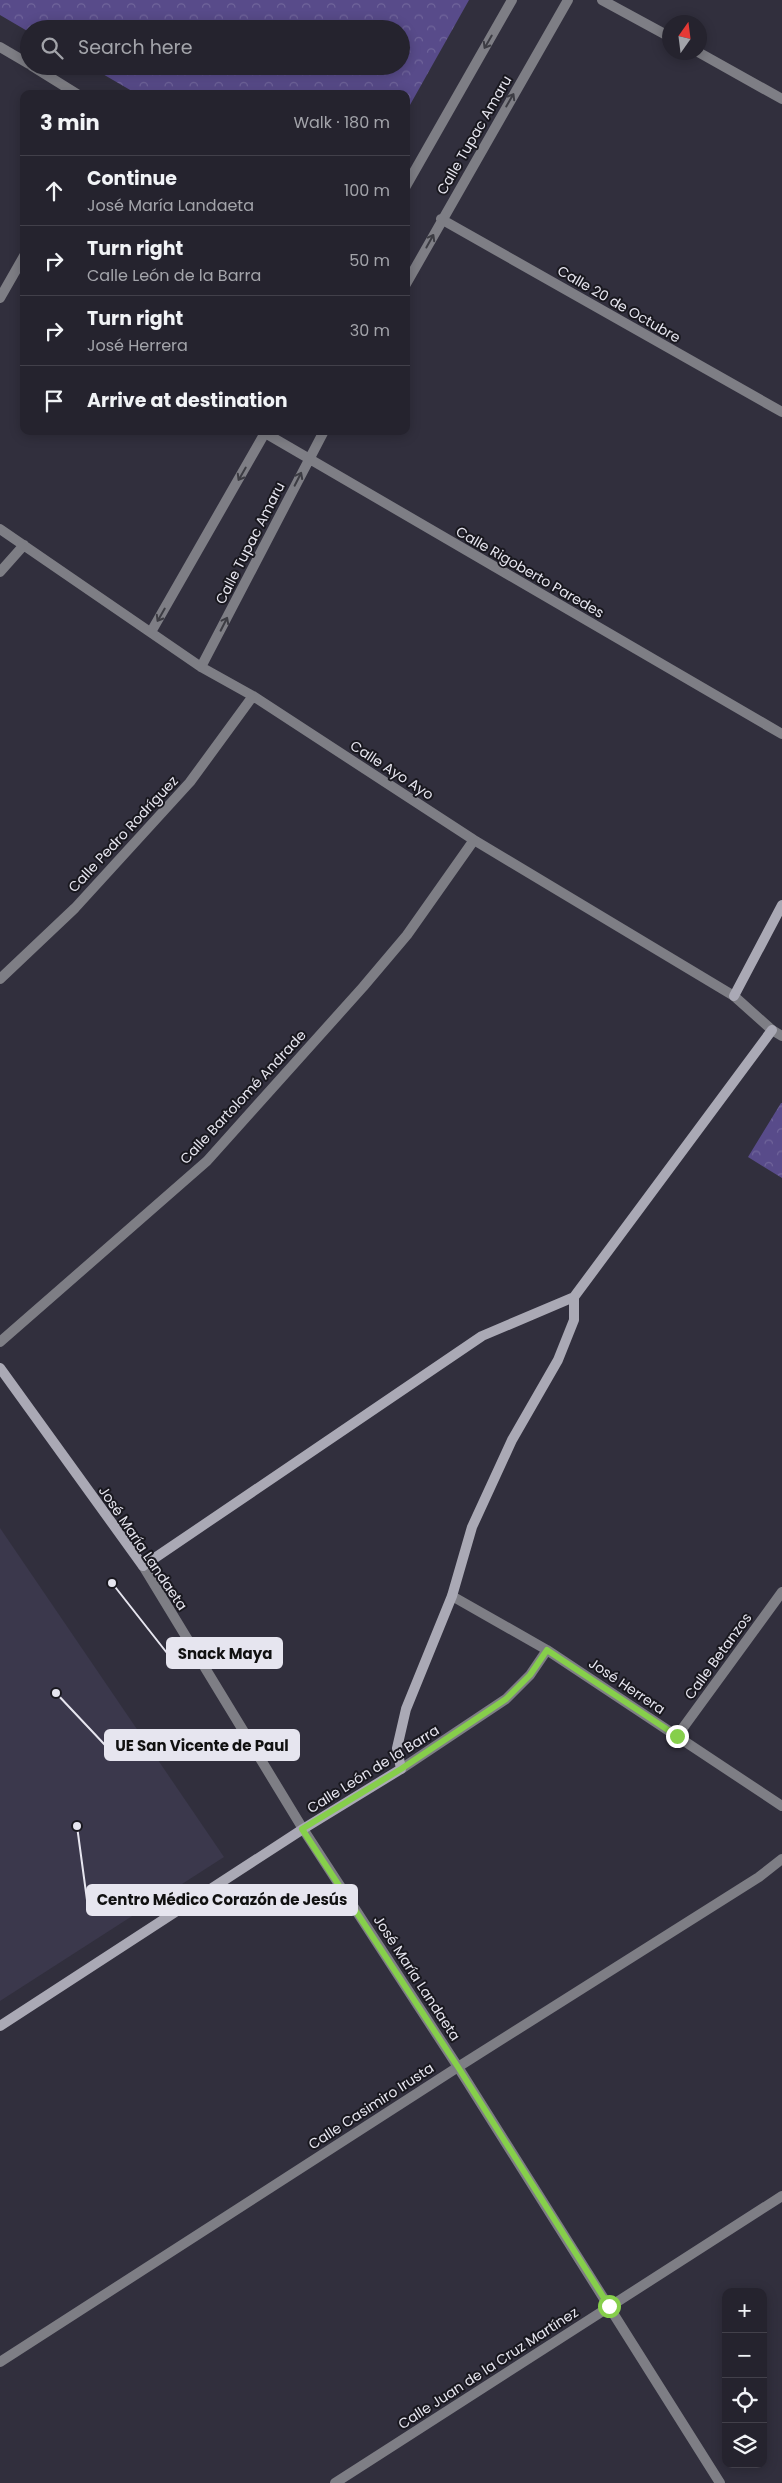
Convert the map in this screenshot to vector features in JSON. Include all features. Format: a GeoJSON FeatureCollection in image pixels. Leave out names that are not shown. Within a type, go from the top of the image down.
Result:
{"type":"FeatureCollection","features":[{"type":"Feature","properties":{"kind":"street"},"geometry":{"type":"LineString","coordinates":[[410,179],[512,0]]}},
{"type":"Feature","properties":{"kind":"street","name":"Calle Tupac Amaru"},"geometry":{"type":"LineString","coordinates":[[410,276],[441,219],[568,0]]}},
{"type":"Feature","properties":{"kind":"street"},"geometry":{"type":"LineString","coordinates":[[602,0],[662,33]]}},
{"type":"Feature","properties":{"kind":"street"},"geometry":{"type":"LineString","coordinates":[[0,47],[20,59]]}},
{"type":"Feature","properties":{"kind":"street"},"geometry":{"type":"LineString","coordinates":[[707,57],[782,99]]}},
{"type":"Feature","properties":{"kind":"street"},"geometry":{"type":"LineString","coordinates":[[46,75],[71,90]]}},
{"type":"Feature","properties":{"kind":"street","name":"Calle 20 de Octubre"},"geometry":{"type":"LineString","coordinates":[[441,219],[782,412]]}},
{"type":"Feature","properties":{"kind":"street"},"geometry":{"type":"LineString","coordinates":[[0,298],[20,263]]}},
{"type":"Feature","properties":{"kind":"street"},"geometry":{"type":"LineString","coordinates":[[151,632],[263,435]]}},
{"type":"Feature","properties":{"kind":"street","name":"Calle Rigoberto Paredes"},"geometry":{"type":"LineString","coordinates":[[270,435],[308,460],[782,734]]}},
{"type":"Feature","properties":{"kind":"street","name":"Calle Tupac Amaru"},"geometry":{"type":"LineString","coordinates":[[201,667],[322,435]]}},
{"type":"Feature","properties":{"kind":"street","name":"Calle Ayo Ayo"},"geometry":{"type":"LineString","coordinates":[[0,529],[201,667],[253,696],[474,840],[734,996],[772,1030],[782,1036]]}},
{"type":"Feature","properties":{"kind":"street"},"geometry":{"type":"LineString","coordinates":[[0,572],[24,545]]}},
{"type":"Feature","properties":{"kind":"street","name":"Calle Pedro Rodríguez"},"geometry":{"type":"LineString","coordinates":[[0,979],[74,908],[190,782],[253,696]]}},
{"type":"Feature","properties":{"kind":"street","name":"Calle Bartolomé Andrade"},"geometry":{"type":"LineString","coordinates":[[0,1342],[206,1161],[363,988],[406,935],[474,840]]}},
{"type":"Feature","properties":{"kind":"street"},"geometry":{"type":"LineString","coordinates":[[734,996],[782,904]]}},
{"type":"Feature","properties":{"kind":"street"},"geometry":{"type":"LineString","coordinates":[[143,1566],[482,1336],[574,1297],[772,1030]]}},
{"type":"Feature","properties":{"kind":"street"},"geometry":{"type":"LineString","coordinates":[[401,1769],[397,1748],[406,1709],[452,1596],[472,1527],[512,1440],[558,1360],[574,1320],[574,1297]]}},
{"type":"Feature","properties":{"kind":"street","name":"José María Landaeta"},"geometry":{"type":"LineString","coordinates":[[0,1368],[143,1566],[302,1829],[458,2067],[720,2483]]}},
{"type":"Feature","properties":{"kind":"street","name":"Calle Betanzos"},"geometry":{"type":"LineString","coordinates":[[677,1736],[782,1592]]}},
{"type":"Feature","properties":{"kind":"street","name":"José Herrera"},"geometry":{"type":"LineString","coordinates":[[452,1596],[547,1650],[782,1806]]}},
{"type":"Feature","properties":{"kind":"street","name":"Calle León de la Barra"},"geometry":{"type":"LineString","coordinates":[[0,2026],[302,1829],[401,1769],[506,1699],[530,1675],[547,1650]]}},
{"type":"Feature","properties":{"kind":"street","name":"Calle Casimiro Irusta"},"geometry":{"type":"LineString","coordinates":[[0,2362],[458,2067],[759,1877],[782,1859]]}},
{"type":"Feature","properties":{"kind":"street","name":"Calle Juan de la Cruz Martínez"},"geometry":{"type":"LineString","coordinates":[[335,2483],[782,2196]]}},
{"type":"Feature","properties":{"kind":"shaded area"},"geometry":{"type":"Polygon","coordinates":[[[0,1528],[224,1857],[0,2001],[0,1528]]]}},
{"type":"Feature","properties":{"kind":"green space"},"geometry":{"type":"Polygon","coordinates":[[[0,0],[469,0],[410,105],[410,90],[130,90],[104,75],[410,75],[410,20],[20,20],[20,27],[0,15],[0,0]]]}},
{"type":"Feature","properties":{"kind":"green space"},"geometry":{"type":"Polygon","coordinates":[[[782,1103],[782,1178],[748,1157],[782,1103]]]}},
{"type":"Feature","properties":{"kind":"place","name":"Snack Maya"},"geometry":{"type":"Point","coordinates":[112,1583]}},
{"type":"Feature","properties":{"kind":"place","name":"UE San Vicente de Paul"},"geometry":{"type":"Point","coordinates":[56,1693]}},
{"type":"Feature","properties":{"kind":"place","name":"Centro Médico Corazón de Jesús"},"geometry":{"type":"Point","coordinates":[77,1826]}},
{"type":"Feature","properties":{"kind":"route"},"geometry":{"type":"LineString","coordinates":[[609,2306],[458,2067],[302,1829],[401,1769],[506,1699],[530,1675],[547,1650],[677,1736]]}}]}
